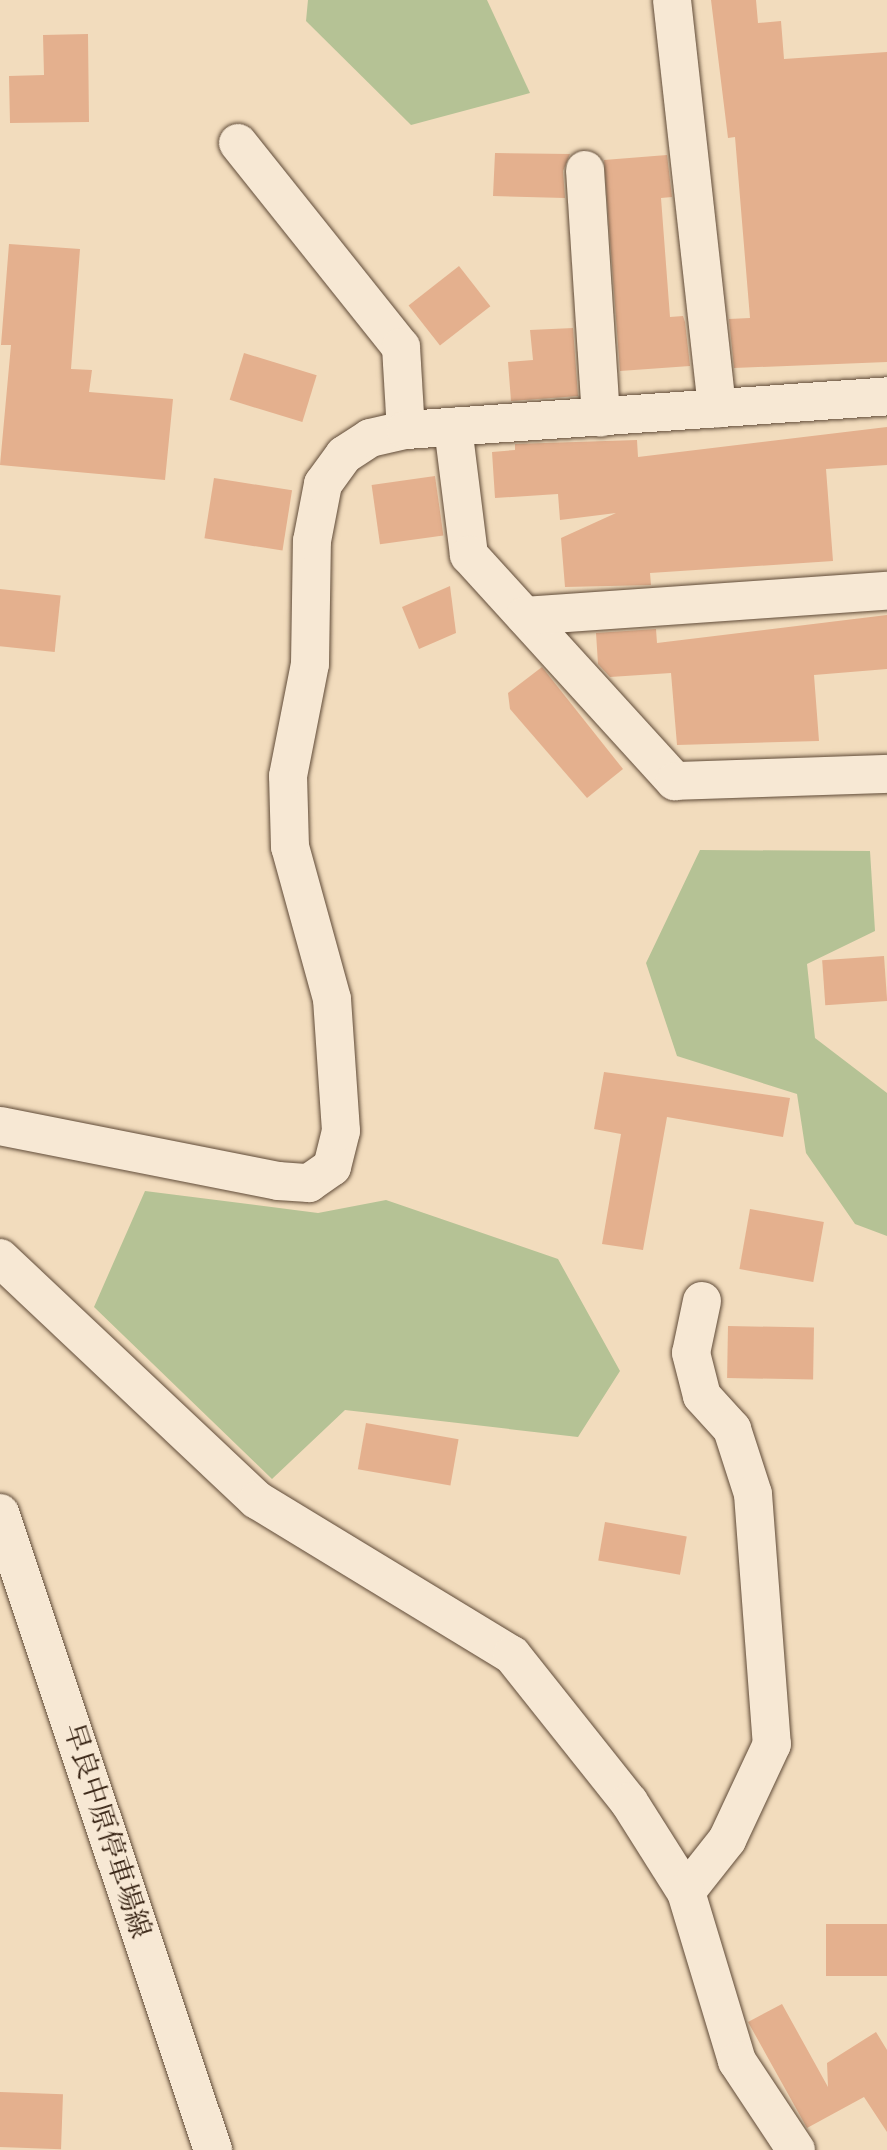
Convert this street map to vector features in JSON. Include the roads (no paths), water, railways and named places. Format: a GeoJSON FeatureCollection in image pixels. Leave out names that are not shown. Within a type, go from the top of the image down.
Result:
{"type":"FeatureCollection","features":[{"type":"Feature","properties":{"kind":"street"},"geometry":{"type":"LineString","coordinates":[[672,0],[718,409]]}},
{"type":"Feature","properties":{"kind":"street"},"geometry":{"type":"LineString","coordinates":[[238,143],[401,347],[406,430]]}},
{"type":"Feature","properties":{"kind":"street"},"geometry":{"type":"LineString","coordinates":[[586,170],[601,416]]}},
{"type":"Feature","properties":{"kind":"street"},"geometry":{"type":"LineString","coordinates":[[0,1126],[278,1181],[309,1183],[332,1167],[341,1131],[332,999],[290,847],[288,776],[310,664],[312,541],[323,484],[361,444],[406,430],[887,396]]}},
{"type":"Feature","properties":{"kind":"street"},"geometry":{"type":"LineString","coordinates":[[453,426],[469,555],[675,781],[887,774]]}},
{"type":"Feature","properties":{"kind":"street"},"geometry":{"type":"LineString","coordinates":[[525,616],[887,591]]}},
{"type":"Feature","properties":{"kind":"street"},"geometry":{"type":"LineString","coordinates":[[0,1258],[257,1500],[512,1655],[629,1801],[686,1892],[737,2061],[796,2150]]}},
{"type":"Feature","properties":{"kind":"street"},"geometry":{"type":"LineString","coordinates":[[686,1892],[727,1840],[772,1744],[752,1494],[732,1429],[702,1396],[691,1353],[702,1301]]}},
{"type":"Feature","properties":{"kind":"street","name":"早良中原停車場線"},"geometry":{"type":"LineString","coordinates":[[0,1513],[213,2150]]}}]}
